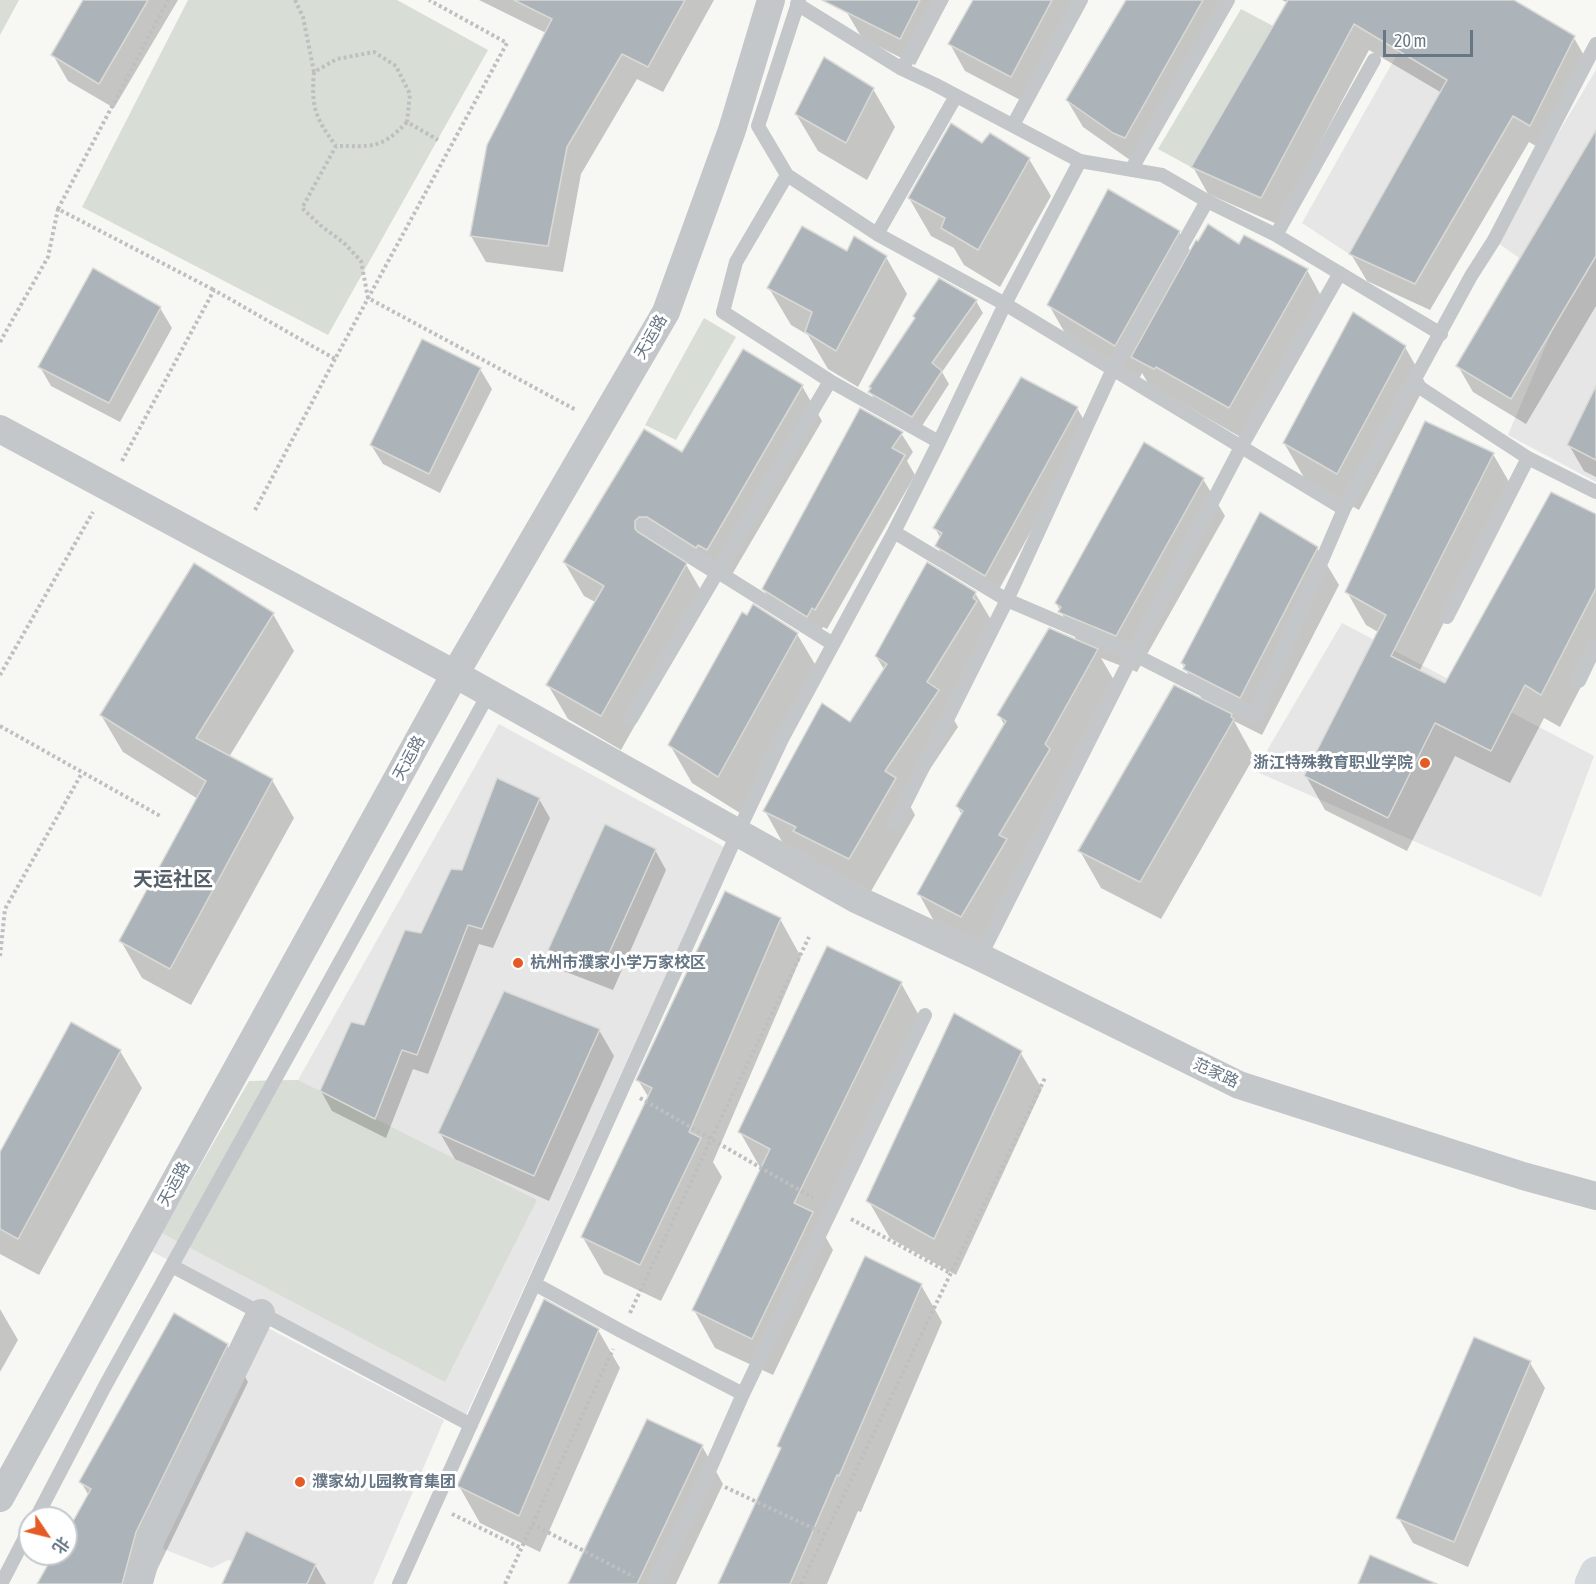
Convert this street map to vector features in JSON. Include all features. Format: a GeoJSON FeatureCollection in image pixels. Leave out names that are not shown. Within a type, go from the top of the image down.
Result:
{"type":"FeatureCollection","features":[{"type":"Feature","properties":{"kind":"main road"},"geometry":{"type":"LineString","coordinates":[[1591,1584],[1596,1573]]}},
{"type":"Feature","properties":{"kind":"street","name":"天运路"},"geometry":{"type":"LineString","coordinates":[[0,1498],[455,674],[666,312],[732,130],[789,1]]}},
{"type":"Feature","properties":{"kind":"street","name":"范家路"},"geometry":{"type":"LineString","coordinates":[[0,429],[455,674],[856,899],[980,957],[1239,1085],[1523,1176],[1596,1196]]}},
{"type":"Feature","properties":{"kind":"street"},"geometry":{"type":"LineString","coordinates":[[138,1584],[150,1539],[261,1313]]}},
{"type":"Feature","properties":{"kind":"lane"},"geometry":{"type":"LineString","coordinates":[[902,69],[940,0]]}},
{"type":"Feature","properties":{"kind":"lane"},"geometry":{"type":"LineString","coordinates":[[1012,125],[1081,0]]}},
{"type":"Feature","properties":{"kind":"lane"},"geometry":{"type":"LineString","coordinates":[[1131,170],[1228,0]]}},
{"type":"Feature","properties":{"kind":"lane"},"geometry":{"type":"LineString","coordinates":[[1344,509],[1005,304],[877,234],[787,175],[758,126],[789,1],[902,69],[1080,161],[1162,175],[1276,236],[1441,334]]}},
{"type":"Feature","properties":{"kind":"lane"},"geometry":{"type":"LineString","coordinates":[[894,532],[1007,600],[1133,654],[1255,716],[1344,509],[1471,276],[1494,240],[1596,44]]}},
{"type":"Feature","properties":{"kind":"lane"},"geometry":{"type":"LineString","coordinates":[[1276,236],[1374,60]]}},
{"type":"Feature","properties":{"kind":"lane"},"geometry":{"type":"LineString","coordinates":[[877,234],[956,96]]}},
{"type":"Feature","properties":{"kind":"lane"},"geometry":{"type":"LineString","coordinates":[[399,1584],[738,832],[782,740],[894,532],[1005,304],[1080,161]]}},
{"type":"Feature","properties":{"kind":"lane"},"geometry":{"type":"LineString","coordinates":[[787,175],[736,262],[723,312],[830,381],[939,442]]}},
{"type":"Feature","properties":{"kind":"lane"},"geometry":{"type":"LineString","coordinates":[[895,823],[1007,600],[1113,369],[1207,201]]}},
{"type":"Feature","properties":{"kind":"lane"},"geometry":{"type":"LineString","coordinates":[[980,957],[1133,654],[1241,447],[1340,273]]}},
{"type":"Feature","properties":{"kind":"lane"},"geometry":{"type":"LineString","coordinates":[[631,719],[830,381]]}},
{"type":"Feature","properties":{"kind":"lane"},"geometry":{"type":"LineString","coordinates":[[1413,384],[1528,458],[1596,492]]}},
{"type":"Feature","properties":{"kind":"lane"},"geometry":{"type":"LineString","coordinates":[[1447,618],[1528,458]]}},
{"type":"Feature","properties":{"kind":"lane"},"geometry":{"type":"LineString","coordinates":[[643,525],[716,573],[833,644]]}},
{"type":"Feature","properties":{"kind":"lane"},"geometry":{"type":"LineString","coordinates":[[1579,681],[1596,645]]}},
{"type":"Feature","properties":{"kind":"lane"},"geometry":{"type":"LineString","coordinates":[[42,1506],[172,1266],[489,693]]}},
{"type":"Feature","properties":{"kind":"lane"},"geometry":{"type":"LineString","coordinates":[[654,1584],[925,1015]]}},
{"type":"Feature","properties":{"kind":"lane"},"geometry":{"type":"LineString","coordinates":[[172,1266],[471,1425]]}},
{"type":"Feature","properties":{"kind":"lane"},"geometry":{"type":"LineString","coordinates":[[535,1284],[743,1394]]}},
{"type":"Feature","properties":{"kind":"lane"},"geometry":{"type":"LineString","coordinates":[[1,1584],[18,1551]]}},
{"type":"Feature","properties":{"kind":"path"},"geometry":{"type":"LineString","coordinates":[[0,342],[48,257],[58,209],[168,0]]}},
{"type":"Feature","properties":{"kind":"path"},"geometry":{"type":"LineString","coordinates":[[295,0],[303,17],[314,72],[312,94],[319,123],[336,146]]}},
{"type":"Feature","properties":{"kind":"path"},"geometry":{"type":"LineString","coordinates":[[255,510],[507,43],[429,0]]}},
{"type":"Feature","properties":{"kind":"path"},"geometry":{"type":"LineString","coordinates":[[314,72],[337,59],[374,52],[396,66],[410,94],[407,122],[394,136],[381,144],[336,146]]}},
{"type":"Feature","properties":{"kind":"path"},"geometry":{"type":"LineString","coordinates":[[407,122],[438,140]]}},
{"type":"Feature","properties":{"kind":"path"},"geometry":{"type":"LineString","coordinates":[[336,146],[302,208],[344,243],[361,261],[368,298]]}},
{"type":"Feature","properties":{"kind":"path"},"geometry":{"type":"LineString","coordinates":[[58,209],[214,290],[335,358]]}},
{"type":"Feature","properties":{"kind":"path"},"geometry":{"type":"LineString","coordinates":[[0,675],[107,487],[214,290]]}},
{"type":"Feature","properties":{"kind":"path"},"geometry":{"type":"LineString","coordinates":[[368,298],[601,424]]}},
{"type":"Feature","properties":{"kind":"path"},"geometry":{"type":"LineString","coordinates":[[0,726],[162,817]]}},
{"type":"Feature","properties":{"kind":"path"},"geometry":{"type":"LineString","coordinates":[[0,956],[5,909],[82,773]]}},
{"type":"Feature","properties":{"kind":"path"},"geometry":{"type":"LineString","coordinates":[[0,912],[5,909]]}},
{"type":"Feature","properties":{"kind":"path"},"geometry":{"type":"LineString","coordinates":[[505,1584],[711,1138],[809,937]]}},
{"type":"Feature","properties":{"kind":"path"},"geometry":{"type":"LineString","coordinates":[[801,1584],[1046,1078]]}},
{"type":"Feature","properties":{"kind":"path"},"geometry":{"type":"LineString","coordinates":[[623,1088],[832,1209],[950,1273]]}},
{"type":"Feature","properties":{"kind":"path"},"geometry":{"type":"LineString","coordinates":[[706,1478],[825,1534]]}},
{"type":"Feature","properties":{"kind":"path"},"geometry":{"type":"LineString","coordinates":[[436,1505],[521,1548]]}},
{"type":"Feature","properties":{"kind":"path"},"geometry":{"type":"LineString","coordinates":[[532,1524],[637,1579]]}},
{"type":"Feature","properties":{"kind":"shaded area"},"geometry":{"type":"Polygon","coordinates":[[[0,0],[19,0],[0,35],[0,0]]]}},
{"type":"Feature","properties":{"kind":"shaded area"},"geometry":{"type":"Polygon","coordinates":[[[188,0],[397,0],[488,50],[328,335],[82,207],[188,0]]]}},
{"type":"Feature","properties":{"kind":"shaded area"},"geometry":{"type":"Polygon","coordinates":[[[1241,9],[1273,26],[1191,167],[1158,149],[1241,9]]]}},
{"type":"Feature","properties":{"kind":"shaded area"},"geometry":{"type":"Polygon","coordinates":[[[1399,51],[1447,80],[1349,254],[1302,223],[1399,51]]]}},
{"type":"Feature","properties":{"kind":"shaded area"},"geometry":{"type":"Polygon","coordinates":[[[1596,70],[1596,482],[1508,435],[1568,293],[1494,240],[1596,70]]]}},
{"type":"Feature","properties":{"kind":"shaded area"},"geometry":{"type":"Polygon","coordinates":[[[704,318],[736,337],[676,440],[645,425],[704,318]]]}},
{"type":"Feature","properties":{"kind":"shaded area","name":"浙江特殊教育职业学院"},"geometry":{"type":"Polygon","coordinates":[[[1342,623],[1594,756],[1541,897],[1255,771],[1342,623]]]}},
{"type":"Feature","properties":{"kind":"shaded area","name":"杭州市濮家小学万家校区"},"geometry":{"type":"Polygon","coordinates":[[[499,724],[724,847],[466,1415],[151,1251],[249,1081],[298,1080],[499,724]]]}},
{"type":"Feature","properties":{"kind":"shaded area"},"geometry":{"type":"Polygon","coordinates":[[[298,1080],[537,1200],[445,1382],[162,1233],[249,1081],[298,1080]]]}},
{"type":"Feature","properties":{"kind":"shaded area","name":"濮家幼儿园教育集团"},"geometry":{"type":"Polygon","coordinates":[[[266,1327],[444,1420],[373,1584],[277,1584],[250,1565],[228,1560],[212,1568],[151,1544],[266,1327]]]}},
{"type":"Feature","properties":{"kind":"building"},"geometry":{"type":"Polygon","coordinates":[[[83,0],[148,0],[99,84],[51,55],[83,0]]]}},
{"type":"Feature","properties":{"kind":"building"},"geometry":{"type":"Polygon","coordinates":[[[514,0],[685,0],[648,67],[622,54],[567,147],[548,246],[470,236],[487,145],[552,19],[514,0]]]}},
{"type":"Feature","properties":{"kind":"building"},"geometry":{"type":"Polygon","coordinates":[[[822,0],[920,0],[900,39],[822,0]]]}},
{"type":"Feature","properties":{"kind":"building"},"geometry":{"type":"Polygon","coordinates":[[[973,0],[1052,0],[1011,77],[948,44],[973,0]]]}},
{"type":"Feature","properties":{"kind":"building"},"geometry":{"type":"Polygon","coordinates":[[[1126,0],[1203,0],[1125,138],[1113,133],[1066,100],[1126,0]]]}},
{"type":"Feature","properties":{"kind":"building"},"geometry":{"type":"Polygon","coordinates":[[[1288,0],[1514,0],[1575,36],[1530,126],[1513,116],[1415,284],[1349,254],[1447,80],[1354,24],[1261,198],[1191,167],[1288,0]]]}},
{"type":"Feature","properties":{"kind":"building"},"geometry":{"type":"Polygon","coordinates":[[[824,57],[874,88],[846,143],[795,114],[824,57]]]}},
{"type":"Feature","properties":{"kind":"building"},"geometry":{"type":"Polygon","coordinates":[[[951,123],[982,143],[990,133],[1030,158],[978,250],[941,228],[945,218],[908,198],[951,123]]]}},
{"type":"Feature","properties":{"kind":"building"},"geometry":{"type":"Polygon","coordinates":[[[1596,130],[1596,256],[1511,399],[1456,366],[1596,130]]]}},
{"type":"Feature","properties":{"kind":"building"},"geometry":{"type":"Polygon","coordinates":[[[1108,189],[1180,231],[1115,346],[1047,305],[1108,189]]]}},
{"type":"Feature","properties":{"kind":"building"},"geometry":{"type":"Polygon","coordinates":[[[1208,224],[1239,244],[1244,235],[1308,269],[1229,408],[1156,367],[1154,369],[1131,357],[1196,240],[1198,241],[1208,224]]]}},
{"type":"Feature","properties":{"kind":"building"},"geometry":{"type":"Polygon","coordinates":[[[802,226],[847,251],[854,236],[887,256],[836,351],[805,332],[812,312],[767,288],[802,226]]]}},
{"type":"Feature","properties":{"kind":"building"},"geometry":{"type":"Polygon","coordinates":[[[93,268],[161,307],[109,403],[38,367],[93,268]]]}},
{"type":"Feature","properties":{"kind":"building"},"geometry":{"type":"Polygon","coordinates":[[[939,278],[977,300],[932,363],[942,371],[912,417],[868,392],[871,388],[869,387],[915,318],[913,316],[939,278]]]}},
{"type":"Feature","properties":{"kind":"building"},"geometry":{"type":"Polygon","coordinates":[[[1353,312],[1406,346],[1337,474],[1283,443],[1353,312]]]}},
{"type":"Feature","properties":{"kind":"building"},"geometry":{"type":"Polygon","coordinates":[[[422,339],[481,368],[429,474],[370,445],[422,339]]]}},
{"type":"Feature","properties":{"kind":"building"},"geometry":{"type":"Polygon","coordinates":[[[743,349],[803,385],[707,550],[698,545],[696,548],[647,517],[639,517],[635,521],[635,529],[638,532],[687,563],[601,716],[546,685],[604,586],[563,562],[644,429],[682,452],[743,349]]]}},
{"type":"Feature","properties":{"kind":"building"},"geometry":{"type":"Polygon","coordinates":[[[1021,377],[1078,407],[985,576],[935,546],[942,533],[933,528],[1021,377]]]}},
{"type":"Feature","properties":{"kind":"building"},"geometry":{"type":"Polygon","coordinates":[[[1596,386],[1596,460],[1567,445],[1596,386]]]}},
{"type":"Feature","properties":{"kind":"building"},"geometry":{"type":"Polygon","coordinates":[[[860,408],[903,432],[892,448],[905,455],[815,610],[812,608],[807,617],[762,589],[860,408]]]}},
{"type":"Feature","properties":{"kind":"building"},"geometry":{"type":"Polygon","coordinates":[[[1425,421],[1494,453],[1391,656],[1445,683],[1551,492],[1596,514],[1596,588],[1541,695],[1525,685],[1491,751],[1435,723],[1388,818],[1304,776],[1386,615],[1345,592],[1425,421]]]}},
{"type":"Feature","properties":{"kind":"building"},"geometry":{"type":"Polygon","coordinates":[[[1144,442],[1204,478],[1116,636],[1058,612],[1061,607],[1055,603],[1144,442]]]}},
{"type":"Feature","properties":{"kind":"building"},"geometry":{"type":"Polygon","coordinates":[[[1260,512],[1318,547],[1240,698],[1183,669],[1185,665],[1181,663],[1260,512]]]}},
{"type":"Feature","properties":{"kind":"building"},"geometry":{"type":"Polygon","coordinates":[[[927,562],[976,592],[973,598],[977,601],[927,682],[939,690],[885,771],[896,778],[849,859],[793,831],[796,827],[763,811],[822,703],[850,722],[887,664],[875,656],[927,562]]]}},
{"type":"Feature","properties":{"kind":"building"},"geometry":{"type":"Polygon","coordinates":[[[194,563],[274,613],[196,738],[273,779],[170,969],[119,941],[206,781],[100,715],[194,563]]]}},
{"type":"Feature","properties":{"kind":"building"},"geometry":{"type":"Polygon","coordinates":[[[753,604],[798,633],[718,777],[668,745],[742,612],[747,615],[753,604]]]}},
{"type":"Feature","properties":{"kind":"building"},"geometry":{"type":"Polygon","coordinates":[[[1049,628],[1098,649],[1045,744],[1050,749],[999,835],[1007,839],[961,917],[917,894],[963,811],[956,806],[1006,721],[997,715],[1049,628]]]}},
{"type":"Feature","properties":{"kind":"building"},"geometry":{"type":"Polygon","coordinates":[[[1174,685],[1232,714],[1231,717],[1234,719],[1140,882],[1078,851],[1174,685]]]}},
{"type":"Feature","properties":{"kind":"building"},"geometry":{"type":"Polygon","coordinates":[[[497,778],[540,798],[482,929],[468,925],[417,1055],[402,1050],[375,1119],[320,1091],[351,1022],[364,1025],[405,930],[421,933],[451,869],[462,870],[497,778]]]}},
{"type":"Feature","properties":{"kind":"building"},"geometry":{"type":"Polygon","coordinates":[[[605,824],[656,849],[601,971],[548,950],[605,824]]]}},
{"type":"Feature","properties":{"kind":"building"},"geometry":{"type":"Polygon","coordinates":[[[725,891],[781,918],[689,1132],[701,1138],[640,1265],[581,1237],[652,1088],[636,1080],[725,891]]]}},
{"type":"Feature","properties":{"kind":"building"},"geometry":{"type":"Polygon","coordinates":[[[827,946],[902,982],[794,1203],[813,1212],[752,1339],[692,1310],[770,1149],[738,1132],[827,946]]]}},
{"type":"Feature","properties":{"kind":"building"},"geometry":{"type":"Polygon","coordinates":[[[504,991],[600,1029],[534,1176],[438,1133],[504,991]]]}},
{"type":"Feature","properties":{"kind":"building"},"geometry":{"type":"Polygon","coordinates":[[[954,1013],[1022,1051],[934,1239],[866,1201],[954,1013]]]}},
{"type":"Feature","properties":{"kind":"building"},"geometry":{"type":"Polygon","coordinates":[[[71,1022],[121,1050],[18,1239],[0,1229],[0,1152],[71,1022]]]}},
{"type":"Feature","properties":{"kind":"building"},"geometry":{"type":"Polygon","coordinates":[[[865,1256],[922,1284],[839,1476],[837,1475],[790,1584],[718,1584],[781,1448],[777,1446],[865,1256]]]}},
{"type":"Feature","properties":{"kind":"building"},"geometry":{"type":"Polygon","coordinates":[[[544,1299],[599,1329],[519,1516],[457,1486],[544,1299]]]}},
{"type":"Feature","properties":{"kind":"building"},"geometry":{"type":"Polygon","coordinates":[[[174,1313],[228,1344],[136,1532],[122,1584],[37,1584],[47,1566],[78,1566],[78,1512],[91,1489],[79,1482],[174,1313]]]}},
{"type":"Feature","properties":{"kind":"building"},"geometry":{"type":"Polygon","coordinates":[[[1474,1337],[1531,1361],[1454,1542],[1396,1518],[1474,1337]]]}},
{"type":"Feature","properties":{"kind":"building"},"geometry":{"type":"Polygon","coordinates":[[[647,1419],[703,1445],[637,1584],[568,1584],[647,1419]]]}},
{"type":"Feature","properties":{"kind":"building"},"geometry":{"type":"Polygon","coordinates":[[[246,1531],[316,1564],[307,1584],[222,1584],[246,1531]]]}},
{"type":"Feature","properties":{"kind":"building"},"geometry":{"type":"Polygon","coordinates":[[[1370,1555],[1437,1584],[1358,1584],[1370,1555]]]}},
{"type":"Feature","properties":{"kind":"place","name":"浙江特殊教育职业学院"},"geometry":{"type":"Point","coordinates":[1425,763]}},
{"type":"Feature","properties":{"kind":"place","name":"杭州市濮家小学万家校区"},"geometry":{"type":"Point","coordinates":[518,963]}},
{"type":"Feature","properties":{"kind":"place","name":"濮家幼儿园教育集团"},"geometry":{"type":"Point","coordinates":[300,1482]}},
{"type":"Feature","properties":{"kind":"district","name":"天运社区"},"geometry":{"type":"Point","coordinates":[173,880]}}]}
